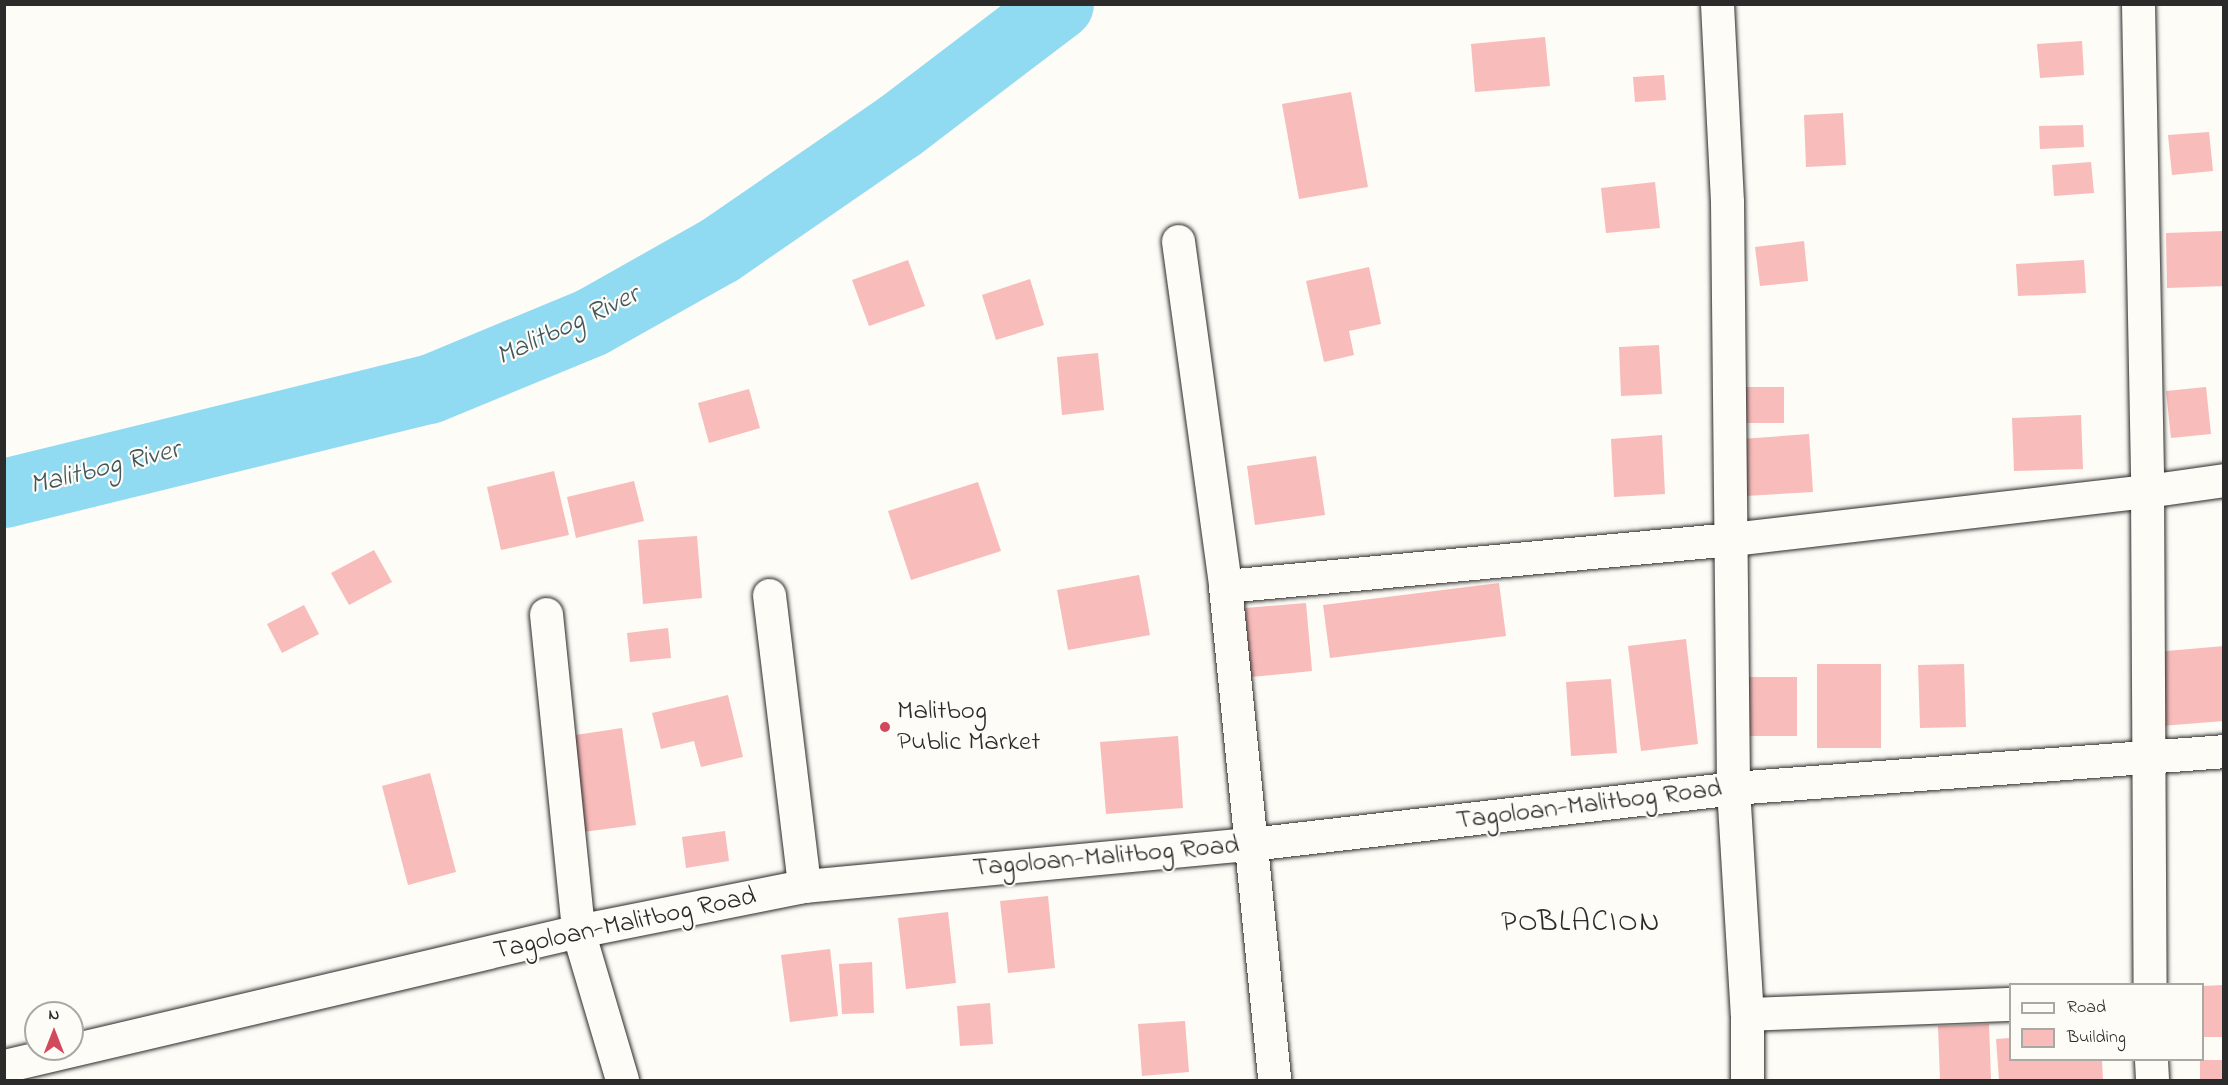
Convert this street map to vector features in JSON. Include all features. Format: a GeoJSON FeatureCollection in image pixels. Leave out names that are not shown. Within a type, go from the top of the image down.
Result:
{"type":"FeatureCollection","features":[{"type":"Feature","properties":{"kind":"street"},"geometry":{"type":"LineString","coordinates":[[1717,4],[1727,202],[1733,788],[1747,1014],[1747,1080]]}},
{"type":"Feature","properties":{"kind":"street"},"geometry":{"type":"LineString","coordinates":[[2138,4],[2147,491],[2150,983]]}},
{"type":"Feature","properties":{"kind":"street"},"geometry":{"type":"LineString","coordinates":[[1178,242],[1225,586],[1274,1080]]}},
{"type":"Feature","properties":{"kind":"street"},"geometry":{"type":"LineString","coordinates":[[1225,586],[1732,539],[2147,491],[2223,480]]}},
{"type":"Feature","properties":{"kind":"street"},"geometry":{"type":"LineString","coordinates":[[769,595],[804,886]]}},
{"type":"Feature","properties":{"kind":"street"},"geometry":{"type":"LineString","coordinates":[[546,614],[578,932],[622,1080]]}},
{"type":"Feature","properties":{"kind":"street","name":"Tagoloan-Malitbog Road"},"geometry":{"type":"LineString","coordinates":[[6,1071],[578,932],[804,886],[1251,844],[1733,788],[2147,754],[2223,751]]}},
{"type":"Feature","properties":{"kind":"street"},"geometry":{"type":"LineString","coordinates":[[1747,1014],[2009,1004]]}},
{"type":"Feature","properties":{"kind":"street"},"geometry":{"type":"LineString","coordinates":[[2151,1061],[2152,1080]]}},
{"type":"Feature","properties":{"kind":"building"},"geometry":{"type":"Polygon","coordinates":[[[1545,37],[1550,86],[1475,92],[1471,44],[1545,37]]]}},
{"type":"Feature","properties":{"kind":"building"},"geometry":{"type":"Polygon","coordinates":[[[2082,41],[2084,75],[2040,78],[2037,44],[2082,41]]]}},
{"type":"Feature","properties":{"kind":"building"},"geometry":{"type":"Polygon","coordinates":[[[1664,75],[1666,100],[1635,102],[1633,77],[1664,75]]]}},
{"type":"Feature","properties":{"kind":"building"},"geometry":{"type":"Polygon","coordinates":[[[1351,92],[1368,187],[1299,199],[1282,104],[1351,92]]]}},
{"type":"Feature","properties":{"kind":"building"},"geometry":{"type":"Polygon","coordinates":[[[1843,113],[1846,165],[1806,167],[1804,115],[1843,113]]]}},
{"type":"Feature","properties":{"kind":"building"},"geometry":{"type":"Polygon","coordinates":[[[2083,125],[2084,147],[2040,149],[2039,126],[2083,125]]]}},
{"type":"Feature","properties":{"kind":"building"},"geometry":{"type":"Polygon","coordinates":[[[2209,132],[2213,171],[2172,175],[2168,135],[2209,132]]]}},
{"type":"Feature","properties":{"kind":"building"},"geometry":{"type":"Polygon","coordinates":[[[2091,162],[2094,193],[2054,196],[2052,165],[2091,162]]]}},
{"type":"Feature","properties":{"kind":"building"},"geometry":{"type":"Polygon","coordinates":[[[1655,182],[1660,228],[1606,233],[1601,188],[1655,182]]]}},
{"type":"Feature","properties":{"kind":"building"},"geometry":{"type":"Polygon","coordinates":[[[2224,231],[2224,286],[2167,288],[2166,233],[2224,231]]]}},
{"type":"Feature","properties":{"kind":"building"},"geometry":{"type":"Polygon","coordinates":[[[1804,241],[1808,281],[1760,286],[1755,247],[1804,241]]]}},
{"type":"Feature","properties":{"kind":"building"},"geometry":{"type":"Polygon","coordinates":[[[908,260],[925,306],[869,326],[852,280],[908,260]]]}},
{"type":"Feature","properties":{"kind":"building"},"geometry":{"type":"Polygon","coordinates":[[[2084,260],[2086,293],[2018,296],[2016,264],[2084,260]]]}},
{"type":"Feature","properties":{"kind":"building"},"geometry":{"type":"Polygon","coordinates":[[[1369,267],[1381,324],[1349,331],[1354,355],[1324,362],[1306,281],[1369,267]]]}},
{"type":"Feature","properties":{"kind":"building"},"geometry":{"type":"Polygon","coordinates":[[[1030,279],[1044,325],[996,340],[982,295],[1030,279]]]}},
{"type":"Feature","properties":{"kind":"building"},"geometry":{"type":"Polygon","coordinates":[[[1659,345],[1662,394],[1621,396],[1619,347],[1659,345]]]}},
{"type":"Feature","properties":{"kind":"building"},"geometry":{"type":"Polygon","coordinates":[[[1098,353],[1104,410],[1062,415],[1057,357],[1098,353]]]}},
{"type":"Feature","properties":{"kind":"building"},"geometry":{"type":"Polygon","coordinates":[[[1738,387],[1784,387],[1784,423],[1738,423],[1738,387]]]}},
{"type":"Feature","properties":{"kind":"building"},"geometry":{"type":"Polygon","coordinates":[[[2206,387],[2211,434],[2171,438],[2166,391],[2206,387]]]}},
{"type":"Feature","properties":{"kind":"building"},"geometry":{"type":"Polygon","coordinates":[[[749,389],[760,428],[709,443],[698,403],[749,389]]]}},
{"type":"Feature","properties":{"kind":"building"},"geometry":{"type":"Polygon","coordinates":[[[2081,415],[2083,469],[2014,471],[2012,418],[2081,415]]]}},
{"type":"Feature","properties":{"kind":"building"},"geometry":{"type":"Polygon","coordinates":[[[1809,434],[1813,492],[1745,496],[1741,439],[1809,434]]]}},
{"type":"Feature","properties":{"kind":"building"},"geometry":{"type":"Polygon","coordinates":[[[1662,435],[1665,494],[1614,497],[1611,439],[1662,435]]]}},
{"type":"Feature","properties":{"kind":"building"},"geometry":{"type":"Polygon","coordinates":[[[1316,456],[1325,515],[1255,525],[1247,466],[1316,456]]]}},
{"type":"Feature","properties":{"kind":"building"},"geometry":{"type":"Polygon","coordinates":[[[554,471],[569,535],[501,550],[487,487],[554,471]]]}},
{"type":"Feature","properties":{"kind":"building"},"geometry":{"type":"Polygon","coordinates":[[[634,481],[644,521],[576,538],[567,497],[634,481]]]}},
{"type":"Feature","properties":{"kind":"building"},"geometry":{"type":"Polygon","coordinates":[[[978,482],[1001,551],[911,580],[888,511],[978,482]]]}},
{"type":"Feature","properties":{"kind":"building"},"geometry":{"type":"Polygon","coordinates":[[[697,536],[702,598],[643,604],[638,540],[697,536]]]}},
{"type":"Feature","properties":{"kind":"building"},"geometry":{"type":"Polygon","coordinates":[[[374,550],[392,582],[349,605],[331,573],[374,550]]]}},
{"type":"Feature","properties":{"kind":"building"},"geometry":{"type":"Polygon","coordinates":[[[1139,575],[1150,635],[1068,650],[1057,590],[1139,575]]]}},
{"type":"Feature","properties":{"kind":"building"},"geometry":{"type":"Polygon","coordinates":[[[1499,583],[1506,636],[1330,658],[1323,605],[1499,583]]]}},
{"type":"Feature","properties":{"kind":"building"},"geometry":{"type":"Polygon","coordinates":[[[1306,603],[1312,671],[1251,677],[1245,608],[1306,603]]]}},
{"type":"Feature","properties":{"kind":"building"},"geometry":{"type":"Polygon","coordinates":[[[304,605],[319,634],[282,653],[267,624],[304,605]]]}},
{"type":"Feature","properties":{"kind":"building"},"geometry":{"type":"Polygon","coordinates":[[[668,628],[671,658],[630,662],[627,633],[668,628]]]}},
{"type":"Feature","properties":{"kind":"building"},"geometry":{"type":"Polygon","coordinates":[[[1686,639],[1698,744],[1641,751],[1628,646],[1686,639]]]}},
{"type":"Feature","properties":{"kind":"building"},"geometry":{"type":"Polygon","coordinates":[[[2224,646],[2224,721],[2161,726],[2155,652],[2224,646]]]}},
{"type":"Feature","properties":{"kind":"building"},"geometry":{"type":"Polygon","coordinates":[[[1817,664],[1881,664],[1881,748],[1817,748],[1817,664]]]}},
{"type":"Feature","properties":{"kind":"building"},"geometry":{"type":"Polygon","coordinates":[[[1964,664],[1966,727],[1920,728],[1918,665],[1964,664]]]}},
{"type":"Feature","properties":{"kind":"building"},"geometry":{"type":"Polygon","coordinates":[[[1742,677],[1797,677],[1797,736],[1742,736],[1742,677]]]}},
{"type":"Feature","properties":{"kind":"building"},"geometry":{"type":"Polygon","coordinates":[[[1611,679],[1617,753],[1571,756],[1566,682],[1611,679]]]}},
{"type":"Feature","properties":{"kind":"building"},"geometry":{"type":"Polygon","coordinates":[[[728,695],[743,757],[701,767],[694,741],[661,749],[652,713],[728,695]]]}},
{"type":"Feature","properties":{"kind":"building"},"geometry":{"type":"Polygon","coordinates":[[[622,728],[636,825],[583,832],[569,736],[622,728]]]}},
{"type":"Feature","properties":{"kind":"building"},"geometry":{"type":"Polygon","coordinates":[[[1178,736],[1183,808],[1106,814],[1100,742],[1178,736]]]}},
{"type":"Feature","properties":{"kind":"building"},"geometry":{"type":"Polygon","coordinates":[[[430,773],[456,872],[408,885],[382,786],[430,773]]]}},
{"type":"Feature","properties":{"kind":"building"},"geometry":{"type":"Polygon","coordinates":[[[725,831],[729,861],[686,868],[682,837],[725,831]]]}},
{"type":"Feature","properties":{"kind":"building"},"geometry":{"type":"Polygon","coordinates":[[[1048,896],[1055,968],[1008,973],[1000,901],[1048,896]]]}},
{"type":"Feature","properties":{"kind":"building"},"geometry":{"type":"Polygon","coordinates":[[[948,912],[956,983],[906,989],[898,918],[948,912]]]}},
{"type":"Feature","properties":{"kind":"building"},"geometry":{"type":"Polygon","coordinates":[[[830,949],[838,1016],[790,1022],[781,955],[830,949]]]}},
{"type":"Feature","properties":{"kind":"building"},"geometry":{"type":"Polygon","coordinates":[[[872,962],[874,1013],[842,1014],[839,964],[872,962]]]}},
{"type":"Feature","properties":{"kind":"building"},"geometry":{"type":"Polygon","coordinates":[[[2224,985],[2224,1037],[2204,1037],[2204,986],[2224,985]]]}},
{"type":"Feature","properties":{"kind":"building"},"geometry":{"type":"Polygon","coordinates":[[[990,1003],[993,1044],[960,1046],[957,1006],[990,1003]]]}},
{"type":"Feature","properties":{"kind":"building"},"geometry":{"type":"Polygon","coordinates":[[[1185,1021],[1189,1072],[1142,1076],[1138,1024],[1185,1021]]]}},
{"type":"Feature","properties":{"kind":"building"},"geometry":{"type":"Polygon","coordinates":[[[1989,1024],[1991,1080],[1940,1080],[1938,1026],[1989,1024]]]}},
{"type":"Feature","properties":{"kind":"building"},"geometry":{"type":"Polygon","coordinates":[[[2009,1038],[2009,1061],[2102,1061],[2103,1080],[1999,1080],[1996,1039],[2009,1038]]]}},
{"type":"Feature","properties":{"kind":"building"},"geometry":{"type":"Polygon","coordinates":[[[2224,1060],[2224,1080],[2200,1080],[2200,1061],[2224,1060]]]}},
{"type":"Feature","properties":{"kind":"waterway","name":"Malitbog River"},"geometry":{"type":"LineString","coordinates":[[4,493],[429,389],[591,322],[719,250],[899,126],[1059,4]]}},
{"type":"Feature","properties":{"kind":"place","name":"Malitbog Public Market"},"geometry":{"type":"Point","coordinates":[885,727]}},
{"type":"Feature","properties":{"kind":"district","name":"POBLACION"},"geometry":{"type":"Point","coordinates":[1581,923]}}]}
